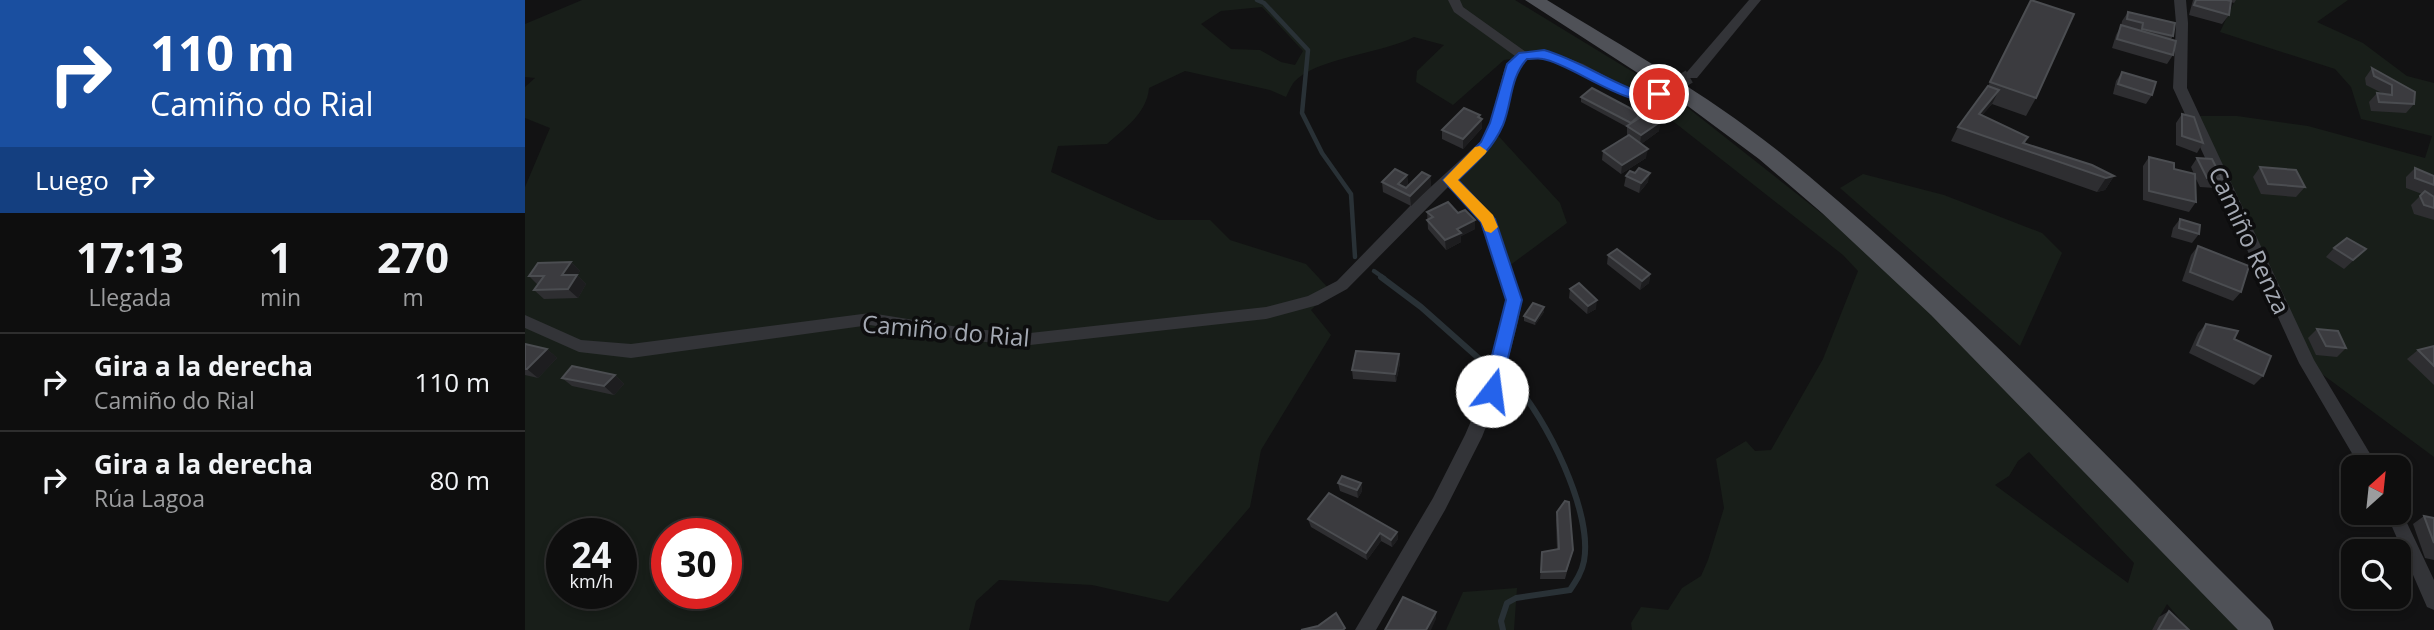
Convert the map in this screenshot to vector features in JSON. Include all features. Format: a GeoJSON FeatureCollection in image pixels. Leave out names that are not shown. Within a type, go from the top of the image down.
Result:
{"type":"FeatureCollection","features":[{"type":"Feature","properties":{"kind":"main road"},"geometry":{"type":"LineString","coordinates":[[1534,0],[1688,96],[1767,154],[1831,207],[1940,308],[2259,630]]}},
{"type":"Feature","properties":{"kind":"street"},"geometry":{"type":"LineString","coordinates":[[1454,0],[1458,9],[1467,17],[1523,56],[1544,54],[1579,67],[1631,95],[1659,94]]}},
{"type":"Feature","properties":{"kind":"street"},"geometry":{"type":"LineString","coordinates":[[1692,75],[1755,0]]}},
{"type":"Feature","properties":{"kind":"street","name":"Camiño Renza"},"geometry":{"type":"LineString","coordinates":[[2180,0],[2180,88],[2307,363],[2362,455]]}},
{"type":"Feature","properties":{"kind":"street","name":"Camiño do Rial"},"geometry":{"type":"LineString","coordinates":[[525,321],[579,346],[631,351],[870,319],[971,335],[1030,340],[1266,313],[1312,301],[1342,285],[1416,209],[1486,144],[1497,123],[1511,67],[1523,56]]}},
{"type":"Feature","properties":{"kind":"street"},"geometry":{"type":"LineString","coordinates":[[1364,630],[1439,504],[1473,437],[1492,391],[1510,321],[1514,300],[1488,219],[1450,180]]}},
{"type":"Feature","properties":{"kind":"street"},"geometry":{"type":"LineString","coordinates":[[2400,525],[2434,601]]}},
{"type":"Feature","properties":{"kind":"shaded area"},"geometry":{"type":"Polygon","coordinates":[[[582,0],[1515,0],[1674,97],[1854,239],[1915,296],[2241,630],[2189,630],[2167,604],[2152,630],[1632,630],[1631,623],[1641,607],[1668,610],[1682,588],[1701,576],[1724,508],[1716,459],[1746,441],[1755,451],[1771,450],[1823,359],[1858,271],[1843,255],[1660,111],[1658,94],[1631,95],[1544,54],[1504,60],[1453,105],[1416,82],[1417,71],[1444,45],[1414,37],[1318,67],[1294,82],[1286,97],[1270,90],[1185,71],[1149,88],[1140,112],[1107,144],[1058,146],[1051,172],[1158,220],[1210,220],[1230,240],[1306,264],[1331,291],[1311,310],[1331,335],[1261,450],[1250,507],[1168,602],[1092,585],[999,580],[976,601],[969,630],[525,630],[525,187],[550,128],[525,118],[525,87],[535,78],[525,77],[525,24],[582,0]],[[1262,7],[1221,11],[1201,24],[1231,49],[1260,50],[1281,62],[1295,65],[1303,51],[1262,7]],[[2029,452],[2018,461],[2009,476],[1995,485],[2128,583],[2134,563],[2029,452]]]}},
{"type":"Feature","properties":{"kind":"shaded area"},"geometry":{"type":"Polygon","coordinates":[[[2235,0],[2348,0],[2317,22],[2363,43],[2407,76],[2434,83],[2434,457],[2307,363],[2193,116],[2237,116],[2308,126],[2425,158],[2432,136],[2361,119],[2351,87],[2335,69],[2220,32],[2235,0]]]}},
{"type":"Feature","properties":{"kind":"shaded area"},"geometry":{"type":"Polygon","coordinates":[[[1493,130],[1560,203],[1567,223],[1505,269],[1488,219],[1450,180],[1493,130]]]}},
{"type":"Feature","properties":{"kind":"shaded area"},"geometry":{"type":"Polygon","coordinates":[[[1863,174],[1944,195],[2042,233],[2062,253],[2020,346],[1840,188],[1863,174]]]}},
{"type":"Feature","properties":{"kind":"shaded area"},"geometry":{"type":"Polygon","coordinates":[[[1517,588],[1514,630],[1446,630],[1463,592],[1517,588]]]}},
{"type":"Feature","properties":{"kind":"building"},"geometry":{"type":"Polygon","coordinates":[[[2031,0],[2074,14],[2036,98],[1990,82],[2031,0]]]}},
{"type":"Feature","properties":{"kind":"building"},"geometry":{"type":"Polygon","coordinates":[[[2196,0],[2231,1],[2229,15],[2194,5],[2196,0]]]}},
{"type":"Feature","properties":{"kind":"building"},"geometry":{"type":"Polygon","coordinates":[[[2128,12],[2175,23],[2173,36],[2142,29],[2143,23],[2127,19],[2128,12]]]}},
{"type":"Feature","properties":{"kind":"building"},"geometry":{"type":"Polygon","coordinates":[[[2121,25],[2176,41],[2173,55],[2117,39],[2121,25]]]}},
{"type":"Feature","properties":{"kind":"building"},"geometry":{"type":"Polygon","coordinates":[[[2372,68],[2415,92],[2414,104],[2379,102],[2377,93],[2392,95],[2392,85],[2374,76],[2372,68]]]}},
{"type":"Feature","properties":{"kind":"building"},"geometry":{"type":"Polygon","coordinates":[[[2122,72],[2156,82],[2152,95],[2118,84],[2122,72]]]}},
{"type":"Feature","properties":{"kind":"building"},"geometry":{"type":"Polygon","coordinates":[[[1988,86],[1999,90],[1979,114],[2028,137],[2023,143],[2092,165],[2114,176],[2106,178],[1958,127],[1988,86]]]}},
{"type":"Feature","properties":{"kind":"building"},"geometry":{"type":"Polygon","coordinates":[[[1592,88],[1641,114],[1631,123],[1581,97],[1592,88]]]}},
{"type":"Feature","properties":{"kind":"building"},"geometry":{"type":"Polygon","coordinates":[[[1464,108],[1480,115],[1478,117],[1482,119],[1463,139],[1442,130],[1464,108]]]}},
{"type":"Feature","properties":{"kind":"building"},"geometry":{"type":"Polygon","coordinates":[[[1647,113],[1660,122],[1641,135],[1627,126],[1647,113]]]}},
{"type":"Feature","properties":{"kind":"building"},"geometry":{"type":"Polygon","coordinates":[[[2182,114],[2194,117],[2203,143],[2182,136],[2182,114]]]}},
{"type":"Feature","properties":{"kind":"building"},"geometry":{"type":"Polygon","coordinates":[[[1629,135],[1648,149],[1622,165],[1603,151],[1629,135]]]}},
{"type":"Feature","properties":{"kind":"building"},"geometry":{"type":"Polygon","coordinates":[[[2149,157],[2174,163],[2174,169],[2195,174],[2196,202],[2149,191],[2149,157]]]}},
{"type":"Feature","properties":{"kind":"building"},"geometry":{"type":"Polygon","coordinates":[[[2197,158],[2212,159],[2222,179],[2207,178],[2197,158]]]}},
{"type":"Feature","properties":{"kind":"building"},"geometry":{"type":"Polygon","coordinates":[[[2260,167],[2296,170],[2305,187],[2268,184],[2260,167]]]}},
{"type":"Feature","properties":{"kind":"building"},"geometry":{"type":"Polygon","coordinates":[[[1639,168],[1650,173],[1641,183],[1626,176],[1630,171],[1635,173],[1639,168]]]}},
{"type":"Feature","properties":{"kind":"building"},"geometry":{"type":"Polygon","coordinates":[[[2415,168],[2434,176],[2434,185],[2415,178],[2415,168]]]}},
{"type":"Feature","properties":{"kind":"building"},"geometry":{"type":"Polygon","coordinates":[[[1395,169],[1407,175],[1398,184],[1406,188],[1422,172],[1430,176],[1410,196],[1382,182],[1395,169]]]}},
{"type":"Feature","properties":{"kind":"building"},"geometry":{"type":"Polygon","coordinates":[[[2425,191],[2434,197],[2434,208],[2424,205],[2420,196],[2425,191]]]}},
{"type":"Feature","properties":{"kind":"building"},"geometry":{"type":"Polygon","coordinates":[[[1448,202],[1458,213],[1465,210],[1475,220],[1457,229],[1461,233],[1445,240],[1427,220],[1433,217],[1427,212],[1448,202]]]}},
{"type":"Feature","properties":{"kind":"building"},"geometry":{"type":"Polygon","coordinates":[[[2180,219],[2200,225],[2199,234],[2179,228],[2180,219]]]}},
{"type":"Feature","properties":{"kind":"building"},"geometry":{"type":"Polygon","coordinates":[[[2347,238],[2366,249],[2353,260],[2334,248],[2347,238]]]}},
{"type":"Feature","properties":{"kind":"building"},"geometry":{"type":"Polygon","coordinates":[[[2198,246],[2249,266],[2241,292],[2190,272],[2198,246]]]}},
{"type":"Feature","properties":{"kind":"building"},"geometry":{"type":"Polygon","coordinates":[[[1617,249],[1650,274],[1642,281],[1608,255],[1617,249]]]}},
{"type":"Feature","properties":{"kind":"building"},"geometry":{"type":"Polygon","coordinates":[[[571,262],[562,275],[577,275],[568,289],[534,290],[544,276],[529,276],[538,263],[571,262]]]}},
{"type":"Feature","properties":{"kind":"building"},"geometry":{"type":"Polygon","coordinates":[[[1579,283],[1597,300],[1588,306],[1570,289],[1579,283]]]}},
{"type":"Feature","properties":{"kind":"building"},"geometry":{"type":"Polygon","coordinates":[[[1533,303],[1544,307],[1535,321],[1524,316],[1533,303]]]}},
{"type":"Feature","properties":{"kind":"building"},"geometry":{"type":"Polygon","coordinates":[[[2206,324],[2238,331],[2234,339],[2271,356],[2263,376],[2197,345],[2206,324]]]}},
{"type":"Feature","properties":{"kind":"building"},"geometry":{"type":"Polygon","coordinates":[[[2317,329],[2338,331],[2346,348],[2326,346],[2317,329]]]}},
{"type":"Feature","properties":{"kind":"building"},"geometry":{"type":"Polygon","coordinates":[[[525,344],[547,349],[527,369],[525,369],[525,344]]]}},
{"type":"Feature","properties":{"kind":"building"},"geometry":{"type":"Polygon","coordinates":[[[2434,346],[2434,366],[2418,350],[2434,346]]]}},
{"type":"Feature","properties":{"kind":"building"},"geometry":{"type":"Polygon","coordinates":[[[1356,351],[1399,354],[1395,374],[1352,370],[1356,351]]]}},
{"type":"Feature","properties":{"kind":"building"},"geometry":{"type":"Polygon","coordinates":[[[572,366],[615,375],[604,386],[562,378],[572,366]]]}},
{"type":"Feature","properties":{"kind":"building"},"geometry":{"type":"Polygon","coordinates":[[[1342,476],[1361,483],[1357,490],[1338,483],[1342,476]]]}},
{"type":"Feature","properties":{"kind":"building"},"geometry":{"type":"Polygon","coordinates":[[[1329,493],[1397,532],[1391,540],[1380,533],[1366,553],[1308,519],[1329,493]]]}},
{"type":"Feature","properties":{"kind":"building"},"geometry":{"type":"Polygon","coordinates":[[[1565,501],[1569,502],[1573,550],[1566,571],[1541,572],[1542,552],[1559,549],[1557,512],[1565,501]]]}},
{"type":"Feature","properties":{"kind":"building"},"geometry":{"type":"Polygon","coordinates":[[[2424,516],[2434,518],[2434,543],[2424,516]]]}},
{"type":"Feature","properties":{"kind":"building"},"geometry":{"type":"Polygon","coordinates":[[[1403,597],[1436,612],[1426,630],[1385,630],[1403,597]]]}},
{"type":"Feature","properties":{"kind":"building"},"geometry":{"type":"Polygon","coordinates":[[[2169,611],[2189,630],[2158,630],[2169,611]]]}},
{"type":"Feature","properties":{"kind":"building"},"geometry":{"type":"Polygon","coordinates":[[[1336,613],[1345,628],[1343,630],[1301,630],[1318,626],[1336,613]]]}},
{"type":"Feature","properties":{"kind":"waterway"},"geometry":{"type":"LineString","coordinates":[[1257,0],[1264,3],[1308,50],[1302,113],[1322,153],[1351,194],[1355,257]]}},
{"type":"Feature","properties":{"kind":"waterway"},"geometry":{"type":"LineString","coordinates":[[1374,271],[1384,278]]}},
{"type":"Feature","properties":{"kind":"waterway"},"geometry":{"type":"LineString","coordinates":[[1381,277],[1421,307],[1484,363]]}},
{"type":"Feature","properties":{"kind":"waterway"},"geometry":{"type":"LineString","coordinates":[[1503,630],[1501,621],[1507,603],[1516,598],[1570,590],[1583,565],[1585,541],[1581,517],[1564,466],[1539,418],[1513,382]]}},
{"type":"Feature","properties":{"kind":"tunnel"},"geometry":{"type":"LineString","coordinates":[[1659,94],[1692,75]]}},
{"type":"Feature","properties":{"kind":"slow traffic"},"geometry":{"type":"LineString","coordinates":[[1480,151],[1450,180],[1488,219],[1491,227]]}},
{"type":"Feature","properties":{"kind":"route"},"geometry":{"type":"LineString","coordinates":[[1492,391],[1514,300],[1488,219],[1450,180],[1486,144],[1497,123],[1511,67],[1523,56],[1544,54],[1579,67],[1631,95],[1659,94]]}}]}
